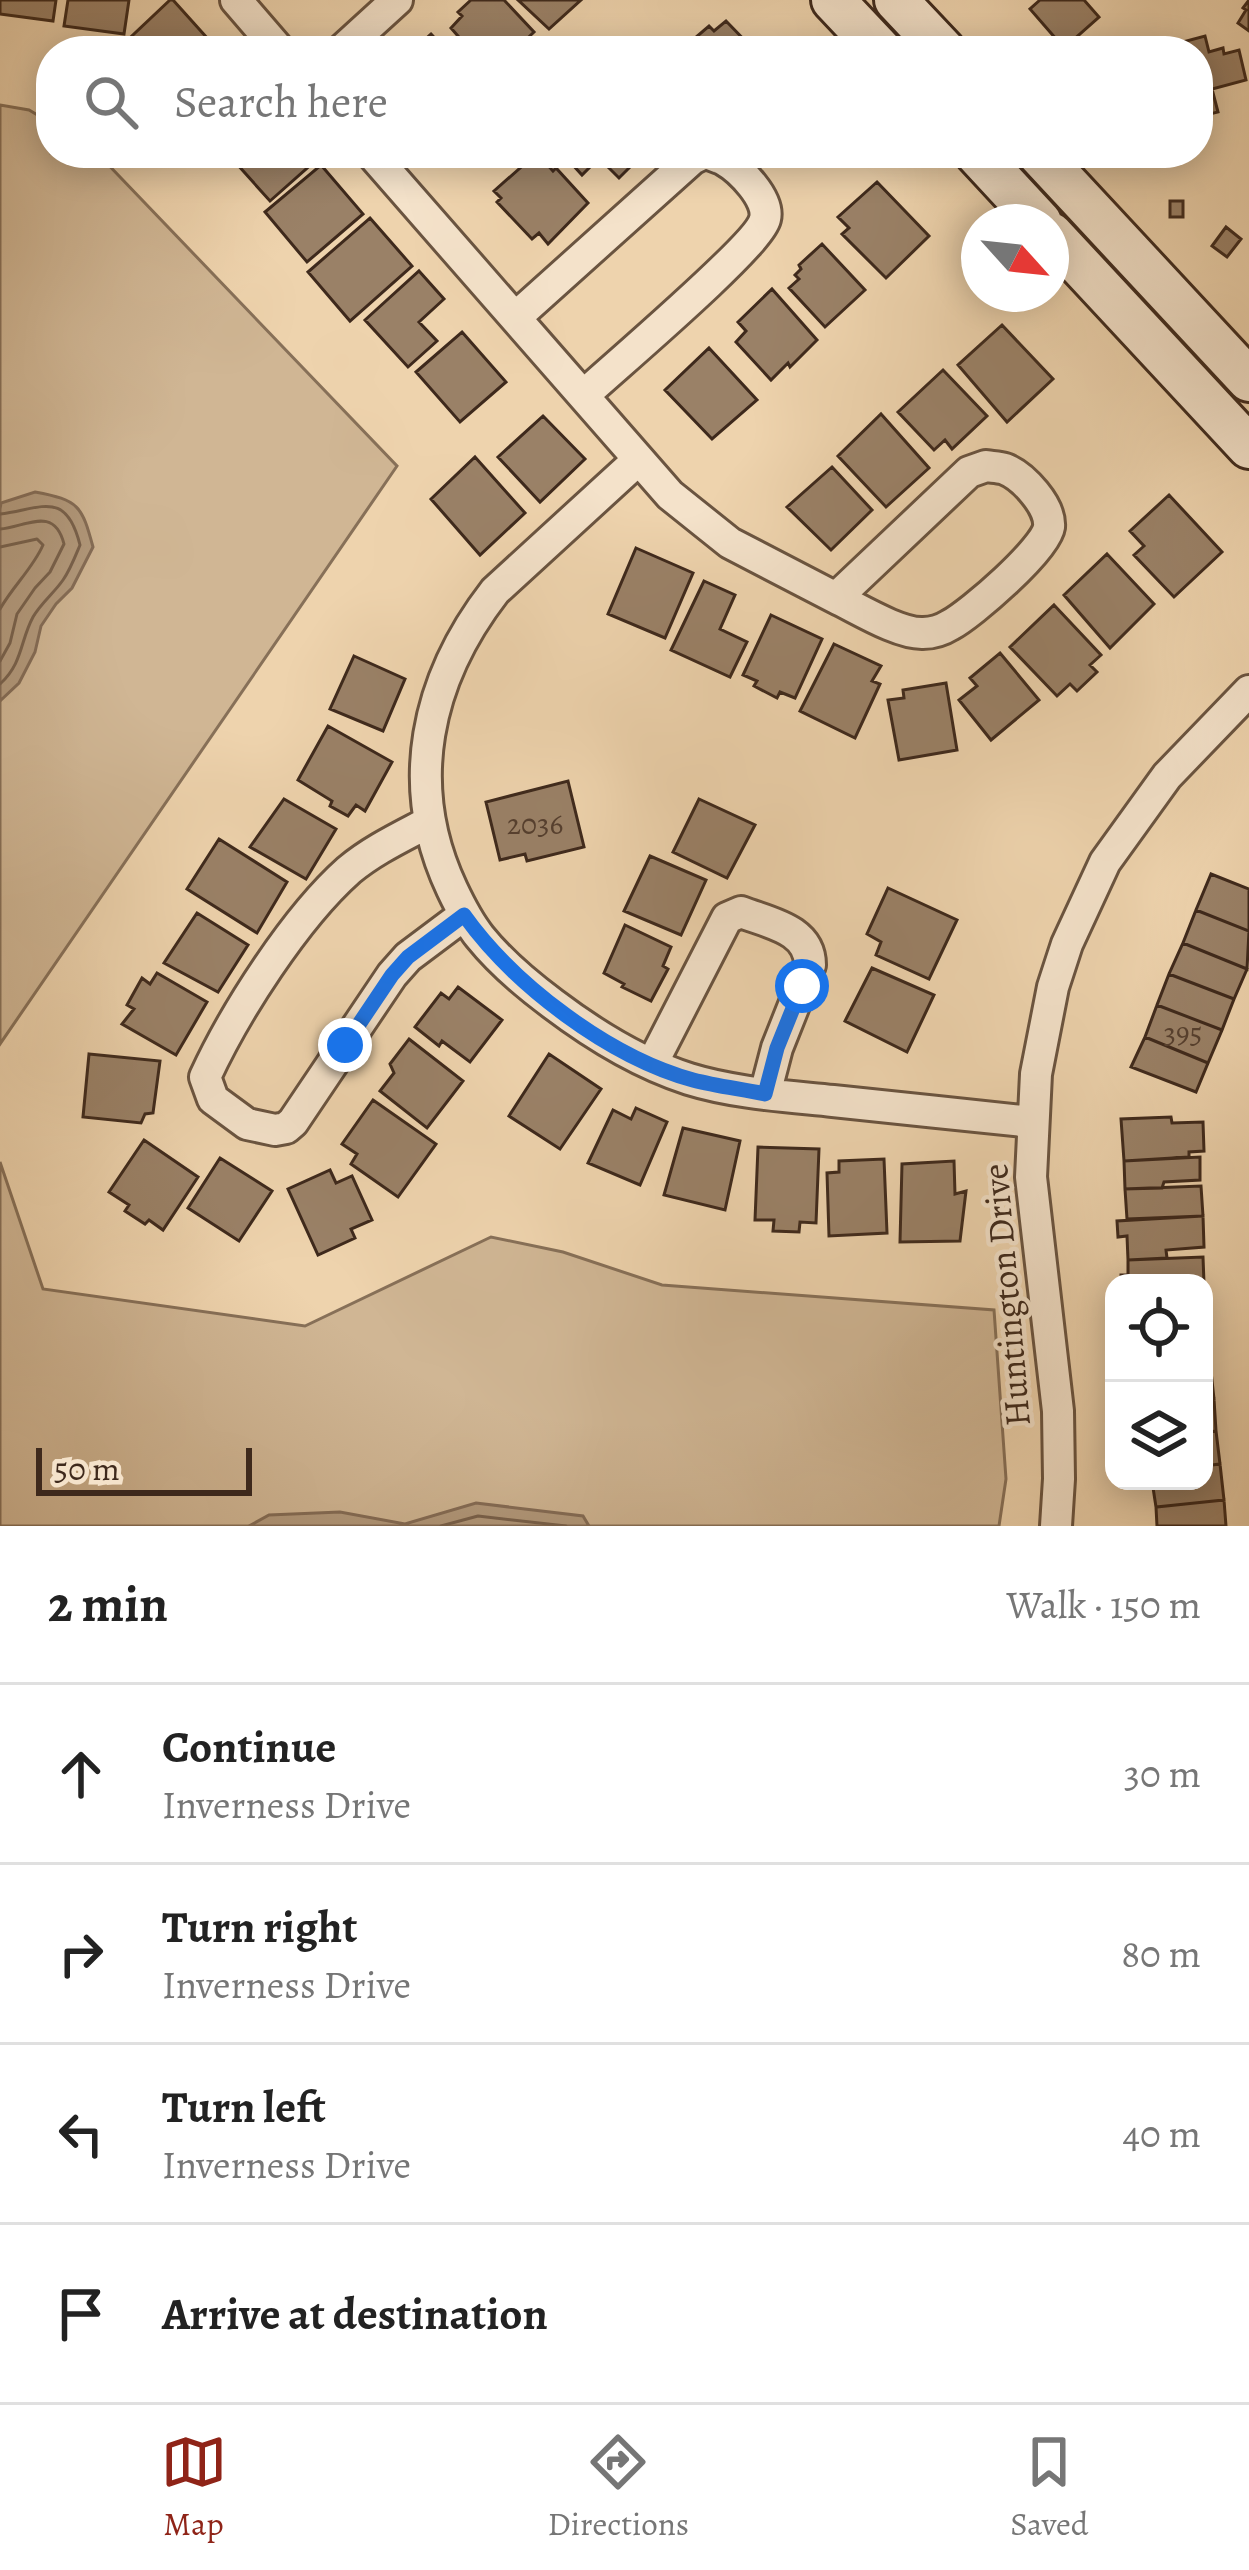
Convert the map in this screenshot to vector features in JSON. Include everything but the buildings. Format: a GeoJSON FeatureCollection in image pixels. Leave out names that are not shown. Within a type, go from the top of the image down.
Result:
{"type":"FeatureCollection","features":[{"type":"Feature","properties":{"kind":"main road"},"geometry":{"type":"LineString","coordinates":[[833,0],[867,36]]}},
{"type":"Feature","properties":{"kind":"main road"},"geometry":{"type":"LineString","coordinates":[[896,0],[930,36]]}},
{"type":"Feature","properties":{"kind":"main road"},"geometry":{"type":"LineString","coordinates":[[990,168],[1023,204]]}},
{"type":"Feature","properties":{"kind":"main road"},"geometry":{"type":"LineString","coordinates":[[1052,168],[1249,380]]}},
{"type":"Feature","properties":{"kind":"main road"},"geometry":{"type":"LineString","coordinates":[[1069,253],[1249,447]]}},
{"type":"Feature","properties":{"kind":"street"},"geometry":{"type":"LineString","coordinates":[[357,36],[397,0]]}},
{"type":"Feature","properties":{"kind":"street"},"geometry":{"type":"LineString","coordinates":[[240,1],[268,36]]}},
{"type":"Feature","properties":{"kind":"street"},"geometry":{"type":"LineString","coordinates":[[384,168],[638,460],[683,507],[730,544],[836,598],[892,625],[917,634],[952,624],[994,591],[1043,542],[1049,526],[1047,514],[1032,490],[1007,470],[986,466],[969,472],[836,598]]}},
{"type":"Feature","properties":{"kind":"street"},"geometry":{"type":"LineString","coordinates":[[516,317],[682,168]]}},
{"type":"Feature","properties":{"kind":"street"},"geometry":{"type":"LineString","coordinates":[[584,395],[740,252],[765,223],[760,197],[733,168]]}},
{"type":"Feature","properties":{"kind":"street"},"geometry":{"type":"LineString","coordinates":[[638,460],[495,591],[450,663],[433,709],[426,789],[440,864],[464,915],[514,974],[576,1022],[611,1044],[690,1079],[765,1094],[1032,1122]]}},
{"type":"Feature","properties":{"kind":"street","name":"Huntington Drive"},"geometry":{"type":"LineString","coordinates":[[1056,1526],[1058,1411],[1030,1177],[1036,1073],[1053,987],[1067,944],[1106,862],[1166,776],[1249,691]]}},
{"type":"Feature","properties":{"kind":"street"},"geometry":{"type":"LineString","coordinates":[[429,822],[380,848],[317,903],[223,1037],[205,1077],[213,1100],[248,1124],[286,1128],[392,975],[464,915]]}},
{"type":"Feature","properties":{"kind":"street"},"geometry":{"type":"LineString","coordinates":[[652,1064],[727,918],[741,912],[797,934],[810,953],[810,965],[777,1048],[765,1094]]}},
{"type":"Feature","properties":{"kind":"shaded area"},"geometry":{"type":"Polygon","coordinates":[[[0,105],[36,114],[36,168],[111,168],[397,466],[0,1044],[0,105]]]}},
{"type":"Feature","properties":{"kind":"shaded area"},"geometry":{"type":"Polygon","coordinates":[[[0,1162],[43,1289],[305,1326],[491,1237],[563,1252],[662,1285],[994,1310],[1006,1479],[999,1526],[0,1526],[0,1162]]]}},
{"type":"Feature","properties":{"kind":"water"},"geometry":{"type":"Polygon","coordinates":[[[35,492],[76,507],[93,547],[72,588],[41,626],[35,652],[19,683],[0,701],[1,503],[35,492]]]}},
{"type":"Feature","properties":{"kind":"water"},"geometry":{"type":"Polygon","coordinates":[[[476,1503],[583,1516],[589,1526],[249,1526],[269,1515],[340,1512],[405,1524],[476,1503]]]}},
{"type":"Feature","properties":{"kind":"route"},"geometry":{"type":"LineString","coordinates":[[345,1045],[408,957],[464,915],[514,974],[576,1022],[611,1044],[690,1079],[765,1094],[802,986]]}}]}
